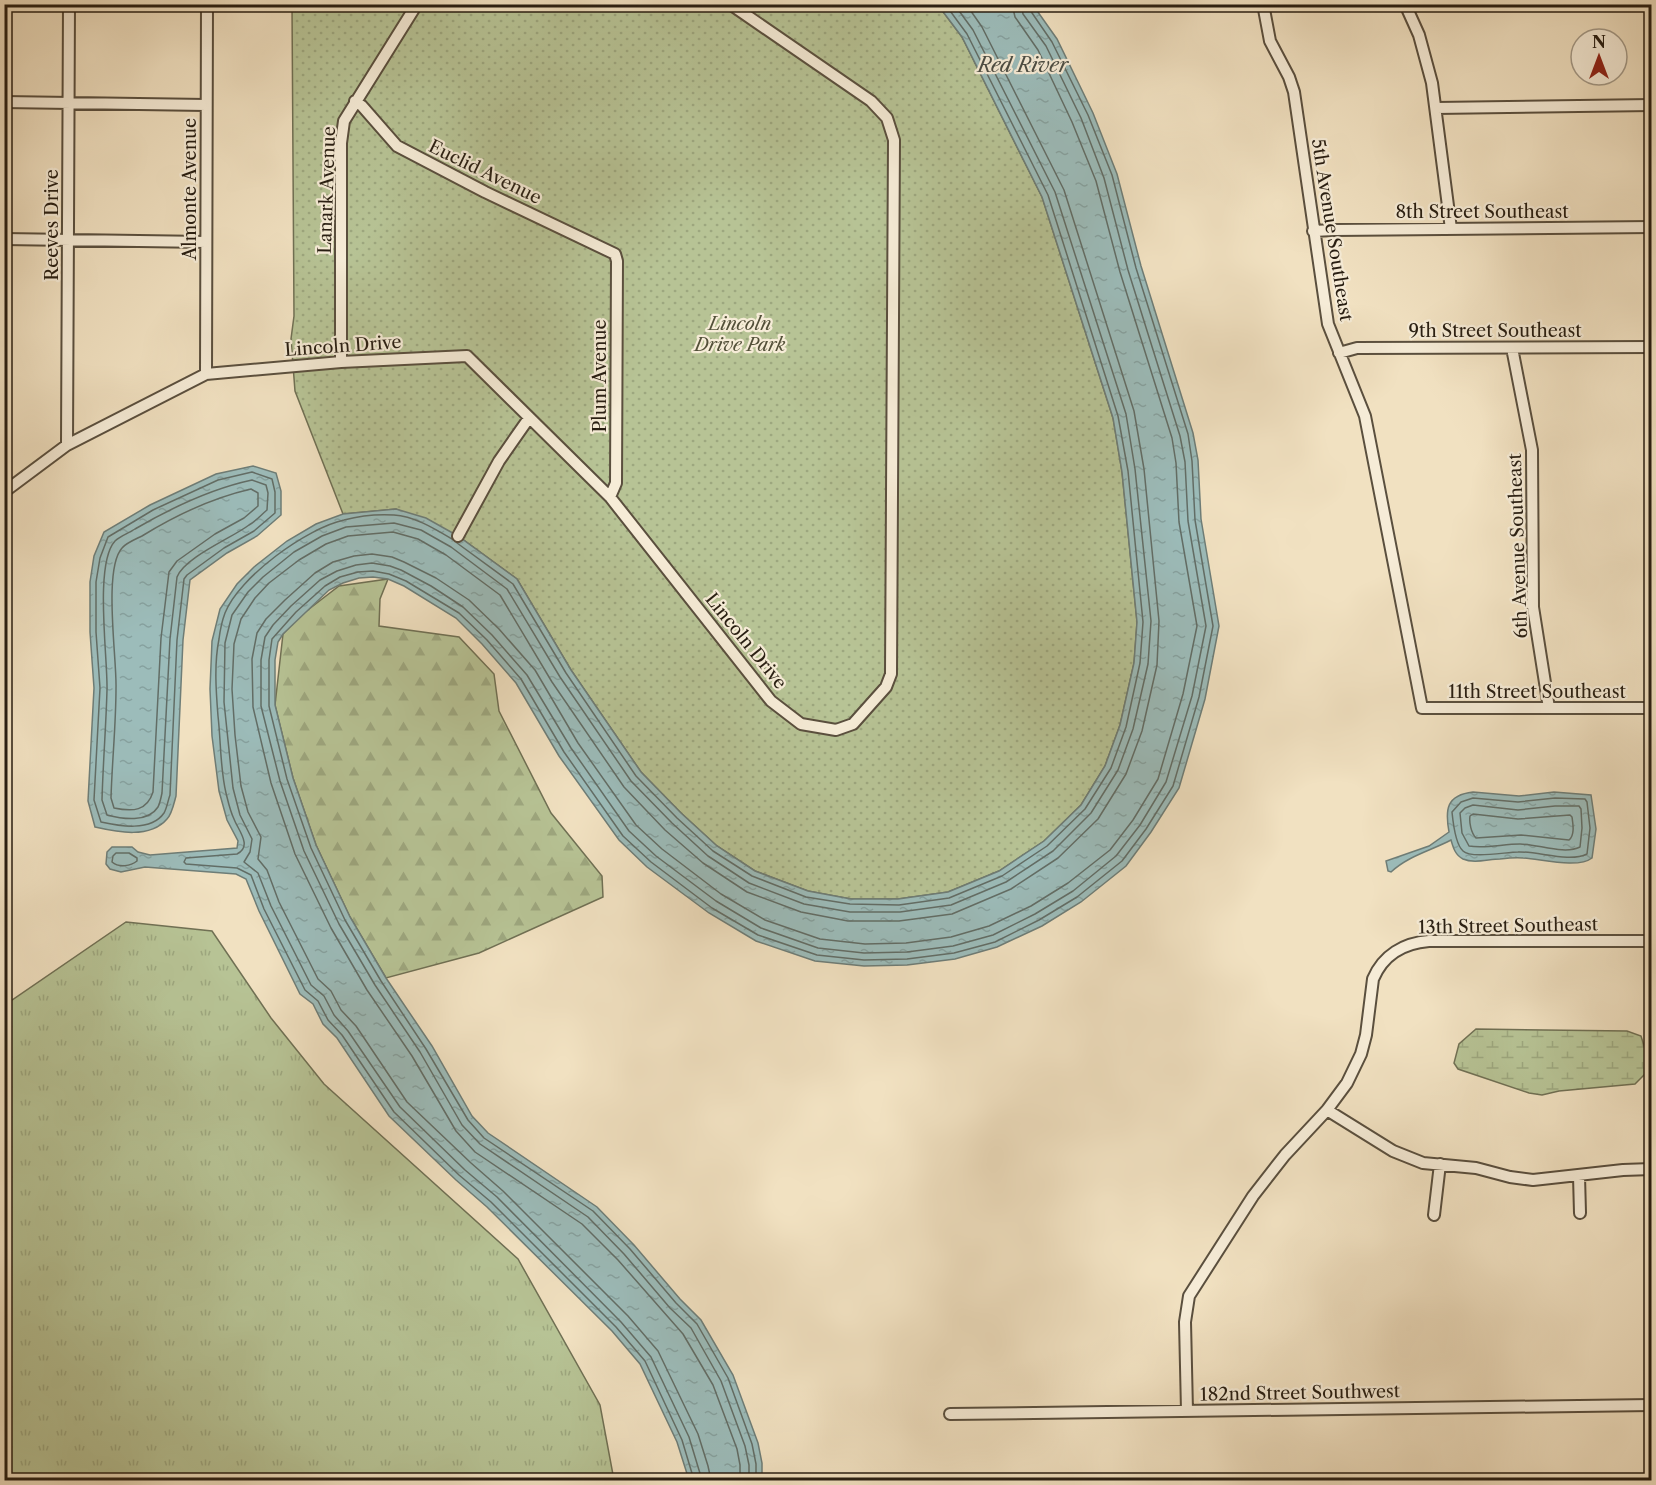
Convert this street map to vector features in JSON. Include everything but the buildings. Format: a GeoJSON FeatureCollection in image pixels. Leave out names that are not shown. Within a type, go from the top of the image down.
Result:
{"type":"FeatureCollection","features":[{"type":"Feature","properties":{"kind":"street","name":"Reeves Drive"},"geometry":{"type":"LineString","coordinates":[[67,445],[69,4]]}},
{"type":"Feature","properties":{"kind":"street","name":"Almonte Avenue"},"geometry":{"type":"LineString","coordinates":[[206,374],[207,4]]}},
{"type":"Feature","properties":{"kind":"street","name":"Lanark Avenue"},"geometry":{"type":"LineString","coordinates":[[341,362],[341,143],[344,121],[417,4]]}},
{"type":"Feature","properties":{"kind":"street","name":"Lincoln Drive"},"geometry":{"type":"LineString","coordinates":[[4,492],[67,445],[206,374],[341,362],[467,356],[610,497],[771,701],[801,724],[836,730],[853,724],[886,687],[891,674],[894,140],[886,118],[871,101],[730,4]]}},
{"type":"Feature","properties":{"kind":"street","name":"5th Avenue Southeast"},"geometry":{"type":"LineString","coordinates":[[1263,4],[1270,41],[1289,77],[1294,92],[1328,324],[1365,416],[1422,708]]}},
{"type":"Feature","properties":{"kind":"street"},"geometry":{"type":"LineString","coordinates":[[1405,4],[1423,46],[1436,108],[1451,229]]}},
{"type":"Feature","properties":{"kind":"street","name":"Euclid Avenue"},"geometry":{"type":"LineString","coordinates":[[355,101],[397,147],[615,254]]}},
{"type":"Feature","properties":{"kind":"street"},"geometry":{"type":"LineString","coordinates":[[4,102],[206,105]]}},
{"type":"Feature","properties":{"kind":"street"},"geometry":{"type":"LineString","coordinates":[[1436,108],[1652,105]]}},
{"type":"Feature","properties":{"kind":"street","name":"8th Street Southeast"},"geometry":{"type":"LineString","coordinates":[[1313,231],[1652,227]]}},
{"type":"Feature","properties":{"kind":"street"},"geometry":{"type":"LineString","coordinates":[[4,239],[206,242]]}},
{"type":"Feature","properties":{"kind":"street","name":"Plum Avenue"},"geometry":{"type":"LineString","coordinates":[[610,497],[616,483],[617,261],[615,254]]}},
{"type":"Feature","properties":{"kind":"street","name":"9th Street Southeast"},"geometry":{"type":"LineString","coordinates":[[1339,353],[1357,348],[1652,347]]}},
{"type":"Feature","properties":{"kind":"street","name":"6th Avenue Southeast"},"geometry":{"type":"LineString","coordinates":[[1512,348],[1533,457],[1533,607],[1549,708]]}},
{"type":"Feature","properties":{"kind":"street"},"geometry":{"type":"LineString","coordinates":[[458,536],[499,461],[529,418]]}},
{"type":"Feature","properties":{"kind":"street","name":"11th Street Southeast"},"geometry":{"type":"LineString","coordinates":[[1422,708],[1652,708]]}},
{"type":"Feature","properties":{"kind":"street","name":"13th Street Southeast"},"geometry":{"type":"LineString","coordinates":[[1327,1110],[1347,1083],[1360,1054],[1376,971],[1387,957],[1408,944],[1421,941],[1652,941]]}},
{"type":"Feature","properties":{"kind":"street"},"geometry":{"type":"LineString","coordinates":[[1187,1412],[1185,1322],[1189,1296],[1253,1196],[1285,1155],[1327,1110],[1410,1159],[1476,1168],[1510,1177],[1533,1180],[1652,1169]]}},
{"type":"Feature","properties":{"kind":"street"},"geometry":{"type":"LineString","coordinates":[[1434,1215],[1440,1164]]}},
{"type":"Feature","properties":{"kind":"street"},"geometry":{"type":"LineString","coordinates":[[1579,1176],[1580,1213]]}},
{"type":"Feature","properties":{"kind":"street","name":"182nd Street Southwest"},"geometry":{"type":"LineString","coordinates":[[950,1414],[1652,1405]]}},
{"type":"Feature","properties":{"kind":"green space","name":"Lincoln Drive Park"},"geometry":{"type":"Polygon","coordinates":[[[292,5],[938,5],[962,37],[1042,197],[1113,418],[1122,472],[1137,622],[1134,663],[1120,725],[1105,766],[1081,805],[1044,841],[999,871],[948,892],[898,899],[851,899],[808,891],[755,871],[717,846],[641,772],[571,670],[517,579],[458,536],[396,509],[343,514],[295,391],[291,339],[294,316],[292,5]]]}},
{"type":"Feature","properties":{"kind":"green space"},"geometry":{"type":"Polygon","coordinates":[[[388,579],[380,599],[379,626],[459,637],[494,674],[499,711],[551,813],[602,876],[603,897],[479,953],[386,978],[350,917],[316,845],[293,778],[275,705],[283,634],[300,616],[339,586],[388,579]]]}},
{"type":"Feature","properties":{"kind":"green space"},"geometry":{"type":"Polygon","coordinates":[[[126,922],[212,931],[271,1018],[324,1084],[518,1259],[600,1405],[614,1480],[5,1480],[5,1005],[126,922]]]}},
{"type":"Feature","properties":{"kind":"green space"},"geometry":{"type":"Polygon","coordinates":[[[1476,1029],[1627,1031],[1641,1036],[1646,1052],[1645,1074],[1635,1084],[1559,1091],[1542,1095],[1529,1093],[1458,1069],[1454,1063],[1459,1044],[1476,1029]]]}},
{"type":"Feature","properties":{"kind":"water","name":"Red River"},"geometry":{"type":"Polygon","coordinates":[[[938,5],[1033,5],[1057,39],[1093,113],[1117,174],[1141,266],[1193,433],[1198,460],[1201,519],[1219,626],[1205,699],[1179,788],[1126,866],[1081,902],[1042,926],[997,947],[955,959],[907,965],[864,966],[815,961],[756,941],[709,913],[647,867],[619,840],[559,756],[516,683],[456,618],[404,586],[388,579],[373,577],[343,583],[329,590],[283,634],[278,642],[275,660],[275,705],[293,778],[316,845],[350,917],[386,978],[432,1046],[472,1116],[488,1133],[597,1207],[701,1320],[733,1375],[758,1443],[762,1463],[762,1480],[689,1480],[677,1442],[640,1364],[612,1331],[487,1207],[389,1116],[337,1038],[323,1024],[313,1004],[300,994],[259,911],[246,879],[236,874],[145,867],[121,872],[110,869],[106,864],[107,852],[112,847],[132,847],[138,852],[150,855],[237,848],[238,841],[227,820],[219,791],[212,736],[210,689],[212,641],[220,609],[237,584],[254,567],[287,541],[316,524],[343,514],[396,509],[426,518],[458,536],[517,579],[571,670],[641,772],[717,846],[755,871],[808,891],[851,899],[898,899],[948,892],[999,871],[1044,841],[1081,805],[1105,766],[1120,725],[1134,663],[1137,622],[1122,472],[1113,418],[1042,197],[962,37],[938,5]]]}},
{"type":"Feature","properties":{"kind":"water"},"geometry":{"type":"Polygon","coordinates":[[[253,466],[276,473],[281,491],[281,515],[257,536],[227,553],[190,580],[183,640],[176,796],[172,811],[160,825],[143,832],[113,831],[95,827],[88,801],[94,688],[90,632],[90,582],[94,556],[104,532],[150,505],[216,474],[253,466]]]}},
{"type":"Feature","properties":{"kind":"water"},"geometry":{"type":"Polygon","coordinates":[[[1473,792],[1519,796],[1554,792],[1591,795],[1596,829],[1592,858],[1578,863],[1518,858],[1472,861],[1458,855],[1451,840],[1412,858],[1391,872],[1388,871],[1386,861],[1429,846],[1449,832],[1447,817],[1452,800],[1457,796],[1473,792]]]}}]}
